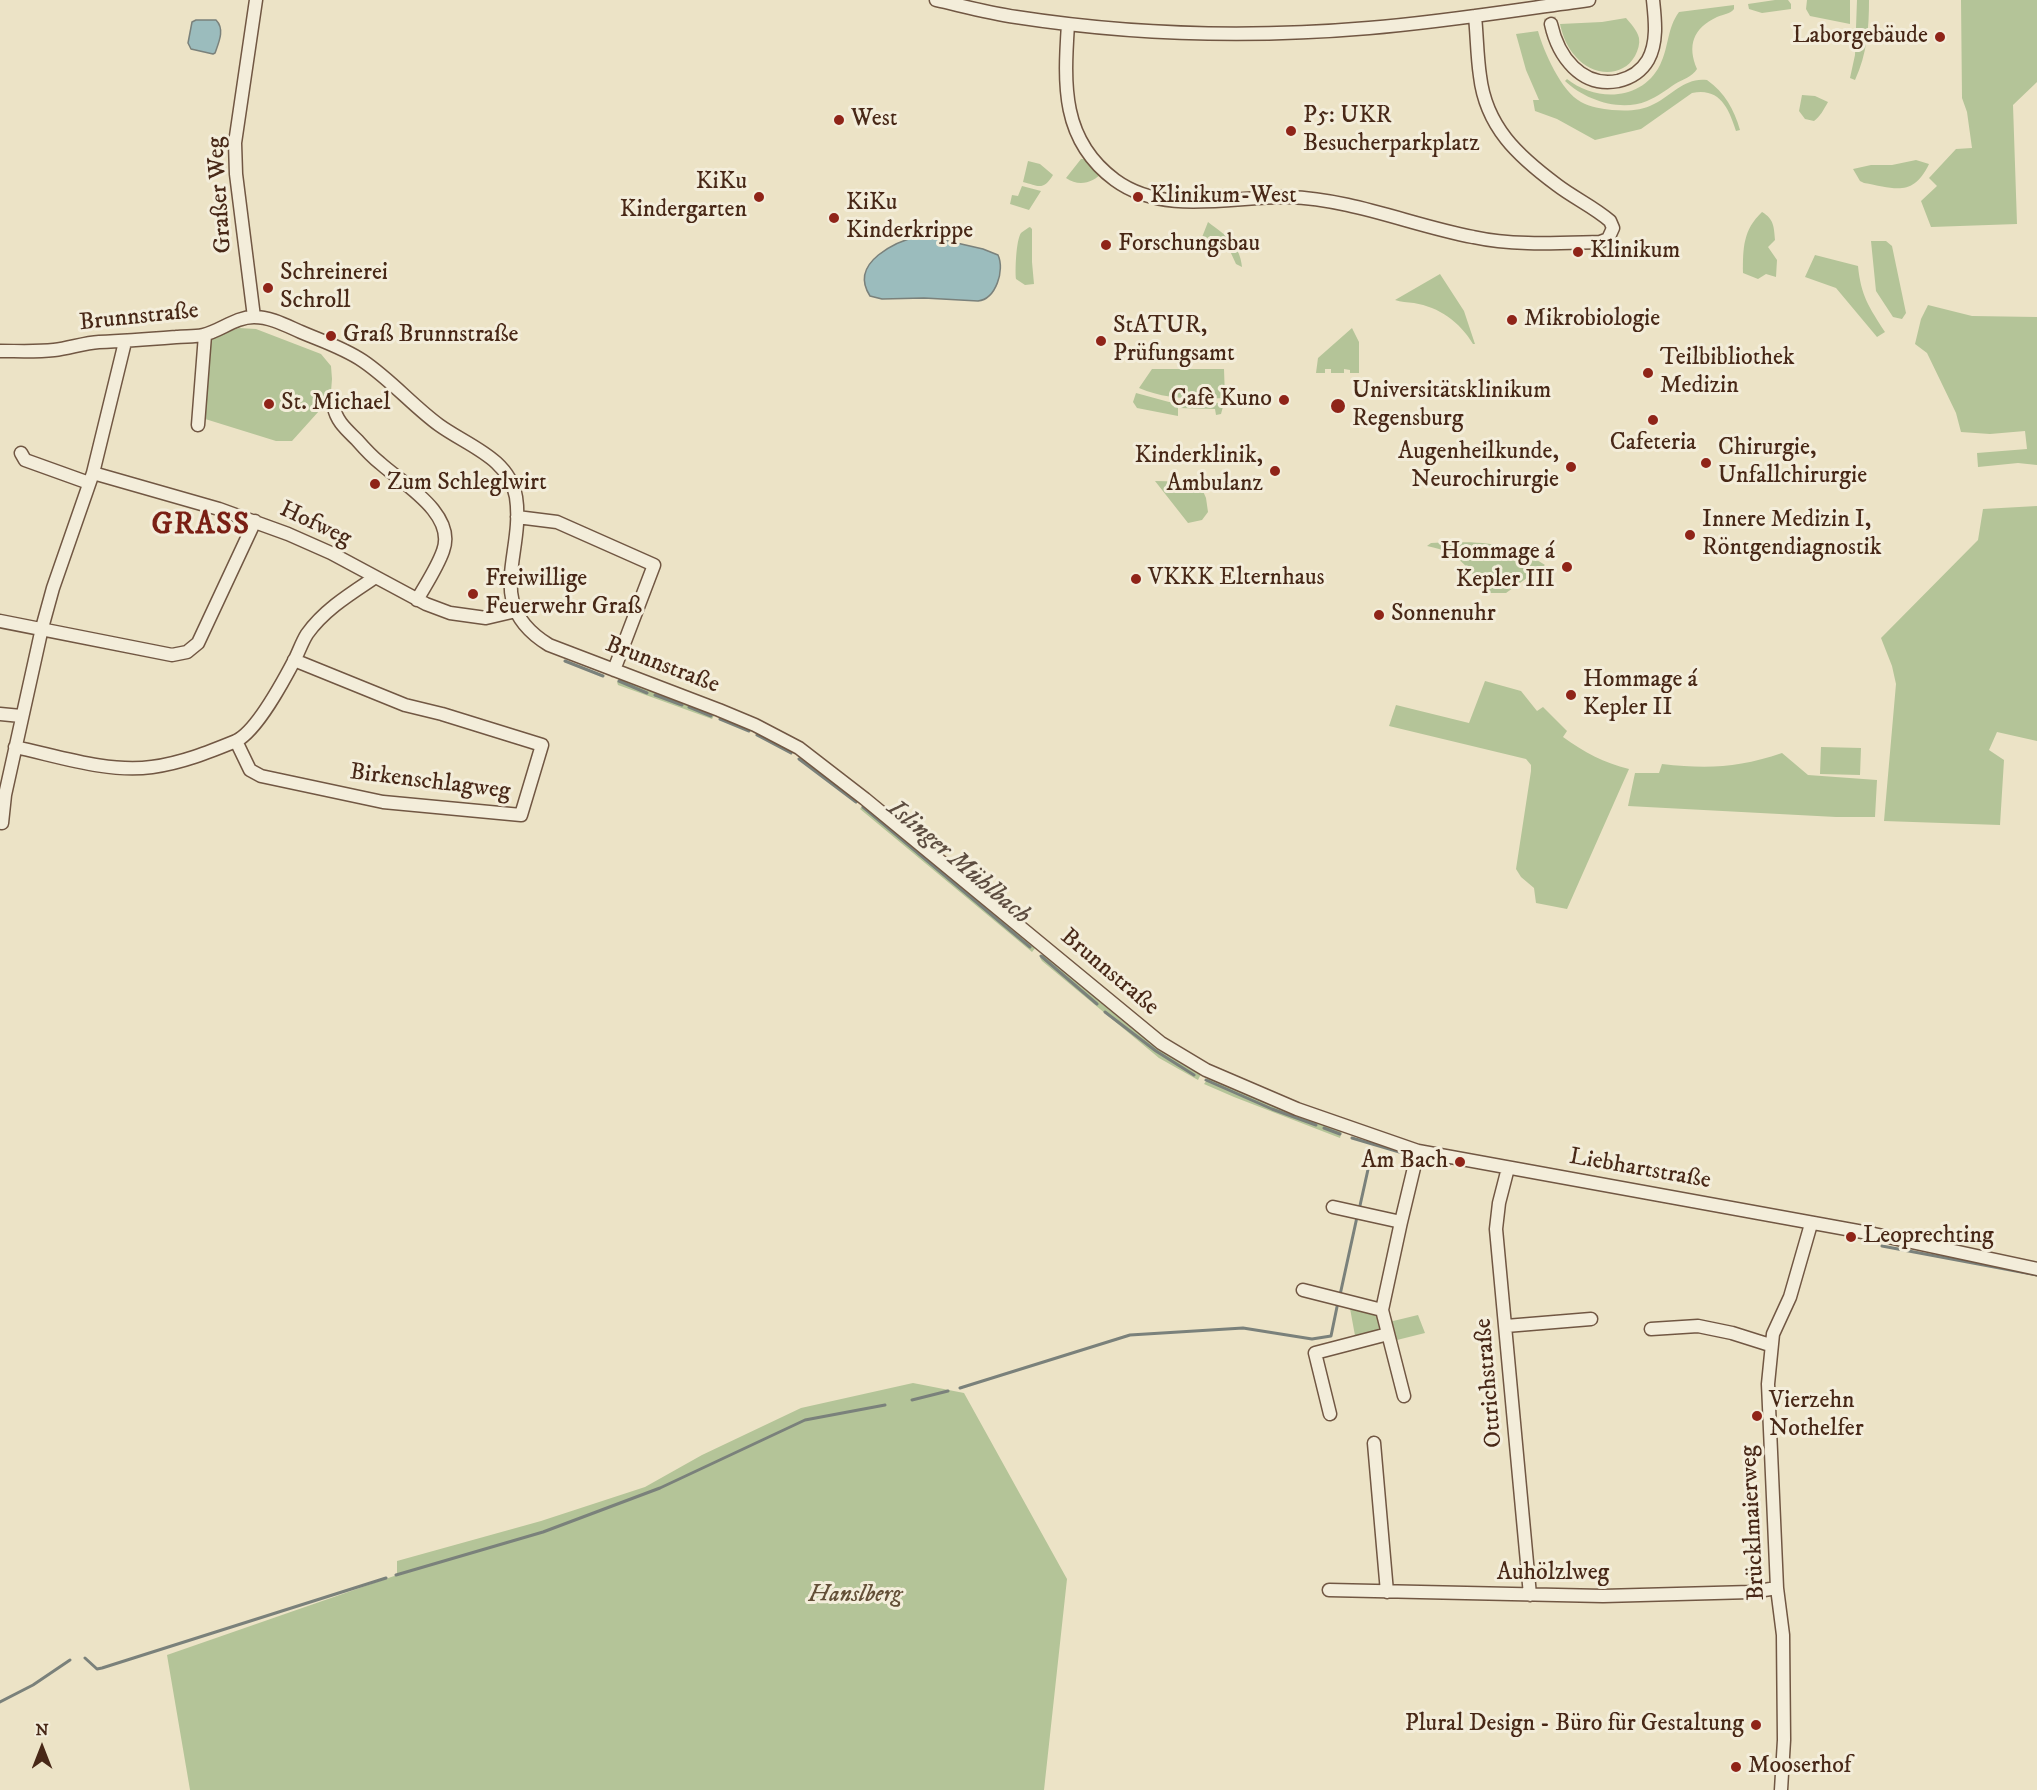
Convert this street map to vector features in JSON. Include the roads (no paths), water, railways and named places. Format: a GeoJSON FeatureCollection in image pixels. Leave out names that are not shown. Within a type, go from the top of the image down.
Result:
{"type":"FeatureCollection","features":[{"type":"Feature","properties":{"kind":"street","name":"Graßer Weg"},"geometry":{"type":"LineString","coordinates":[[254,317],[236,174],[235,143],[256,0]]}},
{"type":"Feature","properties":{"kind":"street"},"geometry":{"type":"LineString","coordinates":[[936,0],[1014,17],[1068,24],[1139,30],[1276,33],[1369,28],[1589,0]]}},
{"type":"Feature","properties":{"kind":"street"},"geometry":{"type":"LineString","coordinates":[[1551,24],[1557,45],[1571,66],[1582,75],[1596,81],[1618,81],[1636,74],[1648,59],[1655,35],[1653,0]]}},
{"type":"Feature","properties":{"kind":"street"},"geometry":{"type":"LineString","coordinates":[[1068,24],[1066,82],[1068,109],[1075,131],[1096,163],[1115,180],[1149,196],[1183,201],[1267,197],[1314,199],[1494,240],[1600,242],[1608,239],[1613,228],[1610,221],[1531,166],[1511,147],[1497,126],[1486,102],[1480,77],[1475,16]]}},
{"type":"Feature","properties":{"kind":"street","name":"Brunnstraße"},"geometry":{"type":"LineString","coordinates":[[0,351],[56,350],[98,342],[205,335],[237,319],[254,317],[273,320],[350,353],[382,376],[438,425],[463,442],[492,457],[509,478],[514,489],[517,517],[510,581],[511,595],[516,611],[529,630],[549,645],[719,710],[755,725],[799,748],[833,773],[1161,1043],[1206,1070],[1244,1086]]}},
{"type":"Feature","properties":{"kind":"street"},"geometry":{"type":"LineString","coordinates":[[198,425],[205,335]]}},
{"type":"Feature","properties":{"kind":"street"},"geometry":{"type":"LineString","coordinates":[[2,823],[5,795],[21,716],[42,628],[53,588],[91,478],[125,342]]}},
{"type":"Feature","properties":{"kind":"street"},"geometry":{"type":"LineString","coordinates":[[334,407],[335,415],[340,422],[378,462],[423,499],[435,511],[442,523],[445,536],[444,550],[417,600]]}},
{"type":"Feature","properties":{"kind":"street","name":"Hofweg"},"geometry":{"type":"LineString","coordinates":[[21,453],[25,460],[255,521],[331,553],[417,600],[450,613],[486,618],[516,611]]}},
{"type":"Feature","properties":{"kind":"street"},"geometry":{"type":"LineString","coordinates":[[517,517],[557,522],[654,565],[614,670]]}},
{"type":"Feature","properties":{"kind":"street"},"geometry":{"type":"LineString","coordinates":[[0,621],[172,654],[187,652],[198,643],[255,521]]}},
{"type":"Feature","properties":{"kind":"street"},"geometry":{"type":"LineString","coordinates":[[15,747],[99,764],[150,767],[178,762],[243,738],[294,660],[306,635],[336,604],[374,578]]}},
{"type":"Feature","properties":{"kind":"street","name":"Birkenschlagweg"},"geometry":{"type":"LineString","coordinates":[[236,741],[250,770],[261,776],[383,802],[521,815],[542,745],[405,705],[294,660]]}},
{"type":"Feature","properties":{"kind":"street"},"geometry":{"type":"LineString","coordinates":[[0,714],[21,716]]}},
{"type":"Feature","properties":{"kind":"street","name":"Liebhartstraße"},"geometry":{"type":"LineString","coordinates":[[1244,1086],[1417,1155],[1508,1168],[1874,1234],[2037,1269]]}},
{"type":"Feature","properties":{"kind":"street"},"geometry":{"type":"LineString","coordinates":[[1404,1396],[1382,1310],[1417,1155]]}},
{"type":"Feature","properties":{"kind":"street","name":"Ottrichstraße"},"geometry":{"type":"LineString","coordinates":[[1508,1168],[1499,1203],[1496,1229],[1530,1595]]}},
{"type":"Feature","properties":{"kind":"street"},"geometry":{"type":"LineString","coordinates":[[1333,1207],[1401,1221]]}},
{"type":"Feature","properties":{"kind":"street","name":"Brücklmaierweg"},"geometry":{"type":"LineString","coordinates":[[1781,1790],[1784,1740],[1783,1635],[1777,1588],[1768,1384],[1770,1346],[1790,1297],[1811,1224]]}},
{"type":"Feature","properties":{"kind":"street"},"geometry":{"type":"LineString","coordinates":[[1303,1290],[1382,1310]]}},
{"type":"Feature","properties":{"kind":"street"},"geometry":{"type":"LineString","coordinates":[[1506,1326],[1591,1319]]}},
{"type":"Feature","properties":{"kind":"street"},"geometry":{"type":"LineString","coordinates":[[1651,1329],[1698,1326],[1732,1333],[1770,1346]]}},
{"type":"Feature","properties":{"kind":"street"},"geometry":{"type":"LineString","coordinates":[[1330,1414],[1315,1353],[1388,1334]]}},
{"type":"Feature","properties":{"kind":"street"},"geometry":{"type":"LineString","coordinates":[[1374,1443],[1387,1592]]}},
{"type":"Feature","properties":{"kind":"street","name":"Auhölzlweg"},"geometry":{"type":"LineString","coordinates":[[1329,1590],[1603,1596],[1751,1592],[1777,1588]]}},
{"type":"Feature","properties":{"kind":"water"},"geometry":{"type":"Polygon","coordinates":[[[216,20],[221,31],[215,53],[191,49],[188,43],[192,22],[216,20]]]}},
{"type":"Feature","properties":{"kind":"water"},"geometry":{"type":"Polygon","coordinates":[[[922,235],[983,249],[998,255],[999,276],[990,295],[978,301],[924,298],[882,299],[870,296],[865,284],[865,273],[870,263],[878,255],[900,242],[922,235]]]}},
{"type":"Feature","properties":{"kind":"waterway","name":"Islinger Mühlbach"},"geometry":{"type":"LineString","coordinates":[[565,661],[603,676]]}},
{"type":"Feature","properties":{"kind":"waterway","name":"Islinger Mühlbach"},"geometry":{"type":"LineString","coordinates":[[619,681],[647,693]]}},
{"type":"Feature","properties":{"kind":"waterway","name":"Islinger Mühlbach"},"geometry":{"type":"LineString","coordinates":[[655,695],[682,705]]}},
{"type":"Feature","properties":{"kind":"waterway","name":"Islinger Mühlbach"},"geometry":{"type":"LineString","coordinates":[[689,707],[711,716]]}},
{"type":"Feature","properties":{"kind":"waterway","name":"Islinger Mühlbach"},"geometry":{"type":"LineString","coordinates":[[720,719],[749,731]]}},
{"type":"Feature","properties":{"kind":"waterway","name":"Islinger Mühlbach"},"geometry":{"type":"LineString","coordinates":[[757,735],[791,753]]}},
{"type":"Feature","properties":{"kind":"waterway","name":"Islinger Mühlbach"},"geometry":{"type":"LineString","coordinates":[[799,759],[856,802]]}},
{"type":"Feature","properties":{"kind":"waterway","name":"Islinger Mühlbach"},"geometry":{"type":"LineString","coordinates":[[863,807],[1030,947]]}},
{"type":"Feature","properties":{"kind":"waterway","name":"Islinger Mühlbach"},"geometry":{"type":"LineString","coordinates":[[1041,956],[1097,1004]]}},
{"type":"Feature","properties":{"kind":"waterway","name":"Islinger Mühlbach"},"geometry":{"type":"LineString","coordinates":[[1105,1012],[1156,1051],[1194,1075]]}},
{"type":"Feature","properties":{"kind":"waterway","name":"Islinger Mühlbach"},"geometry":{"type":"LineString","coordinates":[[1206,1080],[1272,1109],[1316,1125]]}},
{"type":"Feature","properties":{"kind":"waterway","name":"Islinger Mühlbach"},"geometry":{"type":"LineString","coordinates":[[1324,1128],[1340,1134]]}},
{"type":"Feature","properties":{"kind":"waterway","name":"Islinger Mühlbach"},"geometry":{"type":"LineString","coordinates":[[1352,1138],[1413,1156]]}},
{"type":"Feature","properties":{"kind":"waterway"},"geometry":{"type":"LineString","coordinates":[[1359,1210],[1371,1156]]}},
{"type":"Feature","properties":{"kind":"waterway","name":"Islinger Mühlbach"},"geometry":{"type":"LineString","coordinates":[[1428,1159],[1450,1164]]}},
{"type":"Feature","properties":{"kind":"waterway"},"geometry":{"type":"LineString","coordinates":[[1340,1295],[1357,1217]]}},
{"type":"Feature","properties":{"kind":"waterway","name":"Islinger Mühlbach"},"geometry":{"type":"LineString","coordinates":[[1882,1246],[2037,1275]]}},
{"type":"Feature","properties":{"kind":"waterway"},"geometry":{"type":"LineString","coordinates":[[960,1388],[1130,1335],[1243,1328],[1312,1339],[1331,1336],[1338,1302]]}},
{"type":"Feature","properties":{"kind":"waterway"},"geometry":{"type":"LineString","coordinates":[[912,1400],[948,1391]]}},
{"type":"Feature","properties":{"kind":"waterway"},"geometry":{"type":"LineString","coordinates":[[396,1575],[543,1532],[660,1488],[805,1420],[885,1405]]}},
{"type":"Feature","properties":{"kind":"waterway"},"geometry":{"type":"LineString","coordinates":[[85,1658],[97,1669],[102,1668],[386,1578]]}},
{"type":"Feature","properties":{"kind":"waterway"},"geometry":{"type":"LineString","coordinates":[[0,1702],[33,1685],[70,1660]]}},
{"type":"Feature","properties":{"kind":"tunnel"},"geometry":{"type":"LineString","coordinates":[[1546,0],[1551,24]]}},
{"type":"Feature","properties":{"kind":"place","name":"Laborgebäude"},"geometry":{"type":"Point","coordinates":[1940,37]}},
{"type":"Feature","properties":{"kind":"place","name":"West"},"geometry":{"type":"Point","coordinates":[839,120]}},
{"type":"Feature","properties":{"kind":"place","name":"P5: UKR Besucherparkplatz"},"geometry":{"type":"Point","coordinates":[1291,131]}},
{"type":"Feature","properties":{"kind":"place","name":"KiKu Kindergarten"},"geometry":{"type":"Point","coordinates":[759,197]}},
{"type":"Feature","properties":{"kind":"place","name":"Klinikum-West"},"geometry":{"type":"Point","coordinates":[1138,197]}},
{"type":"Feature","properties":{"kind":"place","name":"KiKu Kinderkrippe"},"geometry":{"type":"Point","coordinates":[834,218]}},
{"type":"Feature","properties":{"kind":"place","name":"Forschungsbau"},"geometry":{"type":"Point","coordinates":[1106,245]}},
{"type":"Feature","properties":{"kind":"place","name":"Klinikum"},"geometry":{"type":"Point","coordinates":[1578,252]}},
{"type":"Feature","properties":{"kind":"place","name":"Schreinerei Schroll"},"geometry":{"type":"Point","coordinates":[268,288]}},
{"type":"Feature","properties":{"kind":"place","name":"Mikrobiologie"},"geometry":{"type":"Point","coordinates":[1512,320]}},
{"type":"Feature","properties":{"kind":"place","name":"Graß Brunnstraße"},"geometry":{"type":"Point","coordinates":[331,336]}},
{"type":"Feature","properties":{"kind":"place","name":"StATUR, Prüfungsamt"},"geometry":{"type":"Point","coordinates":[1101,341]}},
{"type":"Feature","properties":{"kind":"place","name":"Teilbibliothek Medizin"},"geometry":{"type":"Point","coordinates":[1648,373]}},
{"type":"Feature","properties":{"kind":"place","name":"Cafè Kuno"},"geometry":{"type":"Point","coordinates":[1284,400]}},
{"type":"Feature","properties":{"kind":"place","name":"St. Michael"},"geometry":{"type":"Point","coordinates":[269,404]}},
{"type":"Feature","properties":{"kind":"place","name":"Universitätsklinikum Regensburg"},"geometry":{"type":"Point","coordinates":[1338,406]}},
{"type":"Feature","properties":{"kind":"place","name":"Cafeteria"},"geometry":{"type":"Point","coordinates":[1653,420]}},
{"type":"Feature","properties":{"kind":"place","name":"Chirurgie, Unfallchirurgie"},"geometry":{"type":"Point","coordinates":[1706,463]}},
{"type":"Feature","properties":{"kind":"place","name":"Augenheilkunde, Neurochirurgie"},"geometry":{"type":"Point","coordinates":[1571,467]}},
{"type":"Feature","properties":{"kind":"place","name":"Kinderklinik, Ambulanz"},"geometry":{"type":"Point","coordinates":[1275,471]}},
{"type":"Feature","properties":{"kind":"place","name":"Zum Schleglwirt"},"geometry":{"type":"Point","coordinates":[375,484]}},
{"type":"Feature","properties":{"kind":"place","name":"Innere Medizin I, Röntgendiagnostik"},"geometry":{"type":"Point","coordinates":[1690,535]}},
{"type":"Feature","properties":{"kind":"place","name":"Hommage á Kepler III"},"geometry":{"type":"Point","coordinates":[1567,567]}},
{"type":"Feature","properties":{"kind":"place","name":"VKKK Elternhaus"},"geometry":{"type":"Point","coordinates":[1136,579]}},
{"type":"Feature","properties":{"kind":"place","name":"Freiwillige Feuerwehr Graß"},"geometry":{"type":"Point","coordinates":[473,594]}},
{"type":"Feature","properties":{"kind":"place","name":"Sonnenuhr"},"geometry":{"type":"Point","coordinates":[1379,615]}},
{"type":"Feature","properties":{"kind":"place","name":"Hommage á Kepler II"},"geometry":{"type":"Point","coordinates":[1571,695]}},
{"type":"Feature","properties":{"kind":"place","name":"Am Bach"},"geometry":{"type":"Point","coordinates":[1460,1162]}},
{"type":"Feature","properties":{"kind":"place","name":"Leoprechting"},"geometry":{"type":"Point","coordinates":[1851,1237]}},
{"type":"Feature","properties":{"kind":"place","name":"Vierzehn Nothelfer"},"geometry":{"type":"Point","coordinates":[1757,1416]}},
{"type":"Feature","properties":{"kind":"place","name":"Plural Design - Büro für Gestaltung"},"geometry":{"type":"Point","coordinates":[1756,1725]}},
{"type":"Feature","properties":{"kind":"place","name":"Mooserhof"},"geometry":{"type":"Point","coordinates":[1736,1767]}},
{"type":"Feature","properties":{"kind":"district","name":"GRASS"},"geometry":{"type":"Point","coordinates":[201,527]}},
{"type":"Feature","properties":{"kind":"park label","name":"Hanslberg"},"geometry":{"type":"Point","coordinates":[855,1596]}}]}
